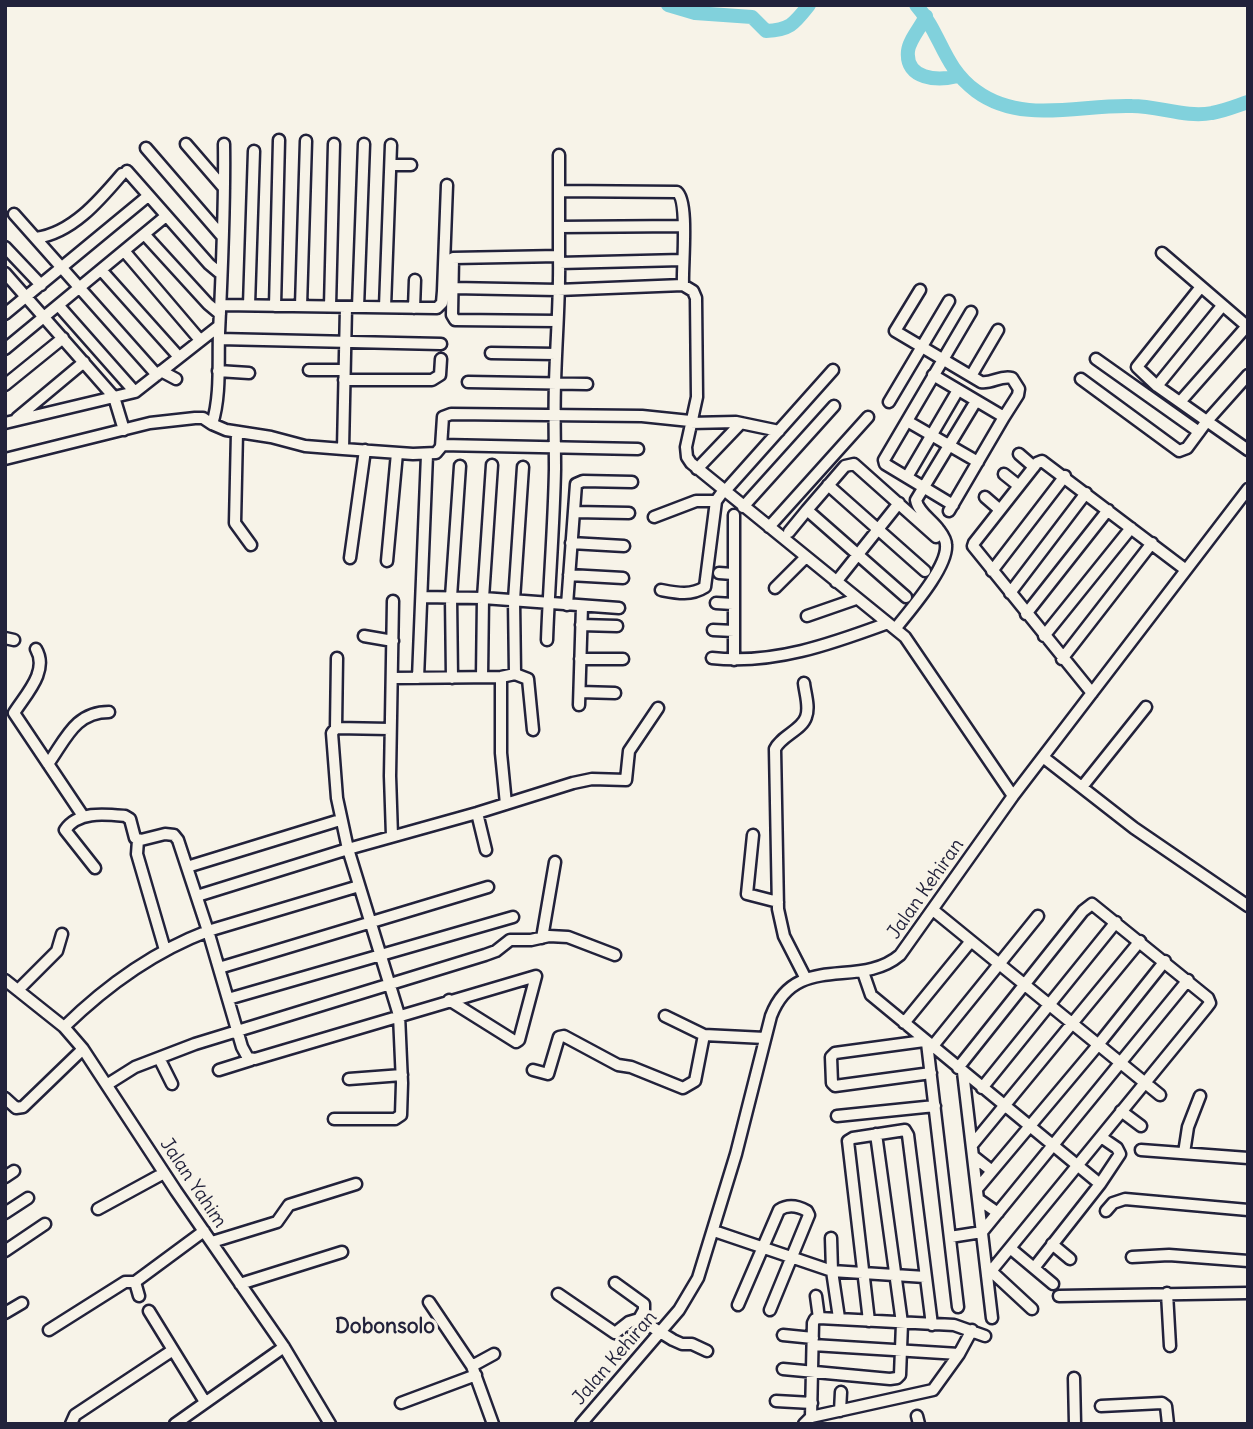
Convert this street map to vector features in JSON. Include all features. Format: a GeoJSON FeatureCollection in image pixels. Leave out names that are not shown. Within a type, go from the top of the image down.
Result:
{"type":"FeatureCollection","features":[{"type":"Feature","properties":{"kind":"street"},"geometry":{"type":"LineString","coordinates":[[275,306],[279,140]]}},
{"type":"Feature","properties":{"kind":"street"},"geometry":{"type":"LineString","coordinates":[[301,306],[306,141]]}},
{"type":"Feature","properties":{"kind":"street"},"geometry":{"type":"LineString","coordinates":[[186,144],[225,189]]}},
{"type":"Feature","properties":{"kind":"street"},"geometry":{"type":"LineString","coordinates":[[212,424],[218,371],[225,189],[224,144]]}},
{"type":"Feature","properties":{"kind":"street"},"geometry":{"type":"LineString","coordinates":[[330,306],[334,144]]}},
{"type":"Feature","properties":{"kind":"street"},"geometry":{"type":"LineString","coordinates":[[358,307],[364,144]]}},
{"type":"Feature","properties":{"kind":"street"},"geometry":{"type":"LineString","coordinates":[[385,307],[391,145]]}},
{"type":"Feature","properties":{"kind":"street"},"geometry":{"type":"LineString","coordinates":[[146,148],[222,236]]}},
{"type":"Feature","properties":{"kind":"street"},"geometry":{"type":"LineString","coordinates":[[249,305],[254,152]]}},
{"type":"Feature","properties":{"kind":"street"},"geometry":{"type":"LineString","coordinates":[[547,640],[559,259],[559,155]]}},
{"type":"Feature","properties":{"kind":"street"},"geometry":{"type":"LineString","coordinates":[[391,165],[411,165]]}},
{"type":"Feature","properties":{"kind":"street"},"geometry":{"type":"LineString","coordinates":[[36,238],[56,234],[66,228],[125,173],[221,274]]}},
{"type":"Feature","properties":{"kind":"street"},"geometry":{"type":"LineString","coordinates":[[145,235],[208,304],[220,309],[249,305],[437,308],[442,303],[447,185]]}},
{"type":"Feature","properties":{"kind":"street"},"geometry":{"type":"LineString","coordinates":[[559,191],[677,192],[681,195],[684,207],[683,285]]}},
{"type":"Feature","properties":{"kind":"street"},"geometry":{"type":"LineString","coordinates":[[5,314],[148,196]]}},
{"type":"Feature","properties":{"kind":"street"},"geometry":{"type":"LineString","coordinates":[[14,214],[159,373],[176,379]]}},
{"type":"Feature","properties":{"kind":"street"},"geometry":{"type":"LineString","coordinates":[[5,349],[166,216]]}},
{"type":"Feature","properties":{"kind":"street"},"geometry":{"type":"LineString","coordinates":[[559,227],[684,226]]}},
{"type":"Feature","properties":{"kind":"street"},"geometry":{"type":"LineString","coordinates":[[5,247],[41,285]]}},
{"type":"Feature","properties":{"kind":"street"},"geometry":{"type":"LineString","coordinates":[[125,252],[200,340]]}},
{"type":"Feature","properties":{"kind":"street"},"geometry":{"type":"LineString","coordinates":[[1163,253],[1247,327],[1180,402]]}},
{"type":"Feature","properties":{"kind":"street"},"geometry":{"type":"LineString","coordinates":[[557,321],[454,320],[453,258],[682,260]]}},
{"type":"Feature","properties":{"kind":"street"},"geometry":{"type":"LineString","coordinates":[[102,271],[179,358]]}},
{"type":"Feature","properties":{"kind":"street"},"geometry":{"type":"LineString","coordinates":[[5,273],[114,397],[124,430]]}},
{"type":"Feature","properties":{"kind":"street"},"geometry":{"type":"LineString","coordinates":[[414,308],[415,280]]}},
{"type":"Feature","properties":{"kind":"street"},"geometry":{"type":"LineString","coordinates":[[453,288],[558,289],[683,285],[693,291],[696,298],[697,397],[690,422],[687,457],[697,469],[892,626],[912,646],[1013,796]]}},
{"type":"Feature","properties":{"kind":"street"},"geometry":{"type":"LineString","coordinates":[[1200,288],[1136,367],[1157,386],[1248,450]]}},
{"type":"Feature","properties":{"kind":"street"},"geometry":{"type":"LineString","coordinates":[[920,290],[895,331],[942,360],[987,383],[1001,377],[1017,383],[1018,395],[951,508],[925,487],[885,464],[884,460],[933,375],[942,360],[971,312]]}},
{"type":"Feature","properties":{"kind":"street"},"geometry":{"type":"LineString","coordinates":[[889,402],[949,302]]}},
{"type":"Feature","properties":{"kind":"street"},"geometry":{"type":"LineString","coordinates":[[59,306],[135,392]]}},
{"type":"Feature","properties":{"kind":"street"},"geometry":{"type":"LineString","coordinates":[[1157,386],[1222,306]]}},
{"type":"Feature","properties":{"kind":"street"},"geometry":{"type":"LineString","coordinates":[[343,449],[346,307]]}},
{"type":"Feature","properties":{"kind":"street"},"geometry":{"type":"LineString","coordinates":[[10,422],[135,392],[219,326]]}},
{"type":"Feature","properties":{"kind":"street"},"geometry":{"type":"LineString","coordinates":[[971,376],[999,330]]}},
{"type":"Feature","properties":{"kind":"street"},"geometry":{"type":"LineString","coordinates":[[5,385],[63,338]]}},
{"type":"Feature","properties":{"kind":"street"},"geometry":{"type":"LineString","coordinates":[[219,340],[441,344]]}},
{"type":"Feature","properties":{"kind":"street"},"geometry":{"type":"LineString","coordinates":[[491,352],[556,354]]}},
{"type":"Feature","properties":{"kind":"street"},"geometry":{"type":"LineString","coordinates":[[309,370],[344,375],[432,380],[440,375],[441,359]]}},
{"type":"Feature","properties":{"kind":"street"},"geometry":{"type":"LineString","coordinates":[[1096,359],[1199,432]]}},
{"type":"Feature","properties":{"kind":"street"},"geometry":{"type":"LineString","coordinates":[[10,422],[84,362]]}},
{"type":"Feature","properties":{"kind":"street"},"geometry":{"type":"LineString","coordinates":[[661,590],[680,594],[699,591],[705,587],[716,501],[833,370]]}},
{"type":"Feature","properties":{"kind":"street"},"geometry":{"type":"LineString","coordinates":[[218,371],[249,373]]}},
{"type":"Feature","properties":{"kind":"street"},"geometry":{"type":"LineString","coordinates":[[933,375],[1004,417]]}},
{"type":"Feature","properties":{"kind":"street"},"geometry":{"type":"LineString","coordinates":[[1081,379],[1179,451],[1187,448],[1248,375]]}},
{"type":"Feature","properties":{"kind":"street"},"geometry":{"type":"LineString","coordinates":[[468,382],[587,384]]}},
{"type":"Feature","properties":{"kind":"street"},"geometry":{"type":"LineString","coordinates":[[907,477],[958,390]]}},
{"type":"Feature","properties":{"kind":"street"},"geometry":{"type":"LineString","coordinates":[[712,658],[751,660],[805,650],[892,626],[938,569],[946,548],[946,541],[938,528],[917,506],[916,500],[976,401]]}},
{"type":"Feature","properties":{"kind":"street"},"geometry":{"type":"LineString","coordinates":[[743,507],[834,406]]}},
{"type":"Feature","properties":{"kind":"street"},"geometry":{"type":"LineString","coordinates":[[5,459],[150,423],[187,418],[203,418],[212,424],[237,432],[257,434],[304,446],[427,454],[439,451],[442,420],[447,415],[642,416],[690,422],[741,424],[779,430]]}},
{"type":"Feature","properties":{"kind":"street"},"geometry":{"type":"LineString","coordinates":[[769,527],[868,417]]}},
{"type":"Feature","properties":{"kind":"street"},"geometry":{"type":"LineString","coordinates":[[907,421],[978,462]]}},
{"type":"Feature","properties":{"kind":"street"},"geometry":{"type":"LineString","coordinates":[[697,469],[741,424]]}},
{"type":"Feature","properties":{"kind":"street"},"geometry":{"type":"LineString","coordinates":[[237,432],[235,523],[251,545]]}},
{"type":"Feature","properties":{"kind":"street"},"geometry":{"type":"LineString","coordinates":[[441,445],[638,449]]}},
{"type":"Feature","properties":{"kind":"street"},"geometry":{"type":"LineString","coordinates":[[350,558],[365,450]]}},
{"type":"Feature","properties":{"kind":"street"},"geometry":{"type":"LineString","coordinates":[[387,561],[397,453]]}},
{"type":"Feature","properties":{"kind":"street"},"geometry":{"type":"LineString","coordinates":[[418,678],[427,454]]}},
{"type":"Feature","properties":{"kind":"street"},"geometry":{"type":"LineString","coordinates":[[1019,454],[1034,467]]}},
{"type":"Feature","properties":{"kind":"street"},"geometry":{"type":"LineString","coordinates":[[1092,693],[972,546],[1034,467],[1042,461],[1186,570]]}},
{"type":"Feature","properties":{"kind":"street"},"geometry":{"type":"LineString","coordinates":[[789,532],[845,466],[853,464],[936,537]]}},
{"type":"Feature","properties":{"kind":"street"},"geometry":{"type":"LineString","coordinates":[[482,677],[483,598],[492,465]]}},
{"type":"Feature","properties":{"kind":"street"},"geometry":{"type":"LineString","coordinates":[[452,678],[451,597],[460,466]]}},
{"type":"Feature","properties":{"kind":"street"},"geometry":{"type":"LineString","coordinates":[[515,674],[514,600],[523,467]]}},
{"type":"Feature","properties":{"kind":"street"},"geometry":{"type":"LineString","coordinates":[[1004,474],[1019,486]]}},
{"type":"Feature","properties":{"kind":"street"},"geometry":{"type":"LineString","coordinates":[[992,570],[1065,476]]}},
{"type":"Feature","properties":{"kind":"street"},"geometry":{"type":"LineString","coordinates":[[567,605],[576,484],[583,481],[632,482]]}},
{"type":"Feature","properties":{"kind":"street"},"geometry":{"type":"LineString","coordinates":[[828,485],[925,571]]}},
{"type":"Feature","properties":{"kind":"street","name":"Jalan Kehiran"},"geometry":{"type":"LineString","coordinates":[[581,1424],[659,1334],[693,1288],[714,1231],[765,1038],[780,998],[806,978],[863,972],[890,964],[900,955],[1013,796],[1248,489]]}},
{"type":"Feature","properties":{"kind":"street"},"geometry":{"type":"LineString","coordinates":[[1010,593],[1086,493]]}},
{"type":"Feature","properties":{"kind":"street"},"geometry":{"type":"LineString","coordinates":[[985,497],[1000,510]]}},
{"type":"Feature","properties":{"kind":"street"},"geometry":{"type":"LineString","coordinates":[[654,517],[696,501],[716,501]]}},
{"type":"Feature","properties":{"kind":"street"},"geometry":{"type":"LineString","coordinates":[[836,582],[899,503]]}},
{"type":"Feature","properties":{"kind":"street"},"geometry":{"type":"LineString","coordinates":[[807,510],[906,597]]}},
{"type":"Feature","properties":{"kind":"street"},"geometry":{"type":"LineString","coordinates":[[1026,614],[1108,510]]}},
{"type":"Feature","properties":{"kind":"street"},"geometry":{"type":"LineString","coordinates":[[573,512],[629,513]]}},
{"type":"Feature","properties":{"kind":"street"},"geometry":{"type":"LineString","coordinates":[[734,515],[734,660]]}},
{"type":"Feature","properties":{"kind":"street"},"geometry":{"type":"LineString","coordinates":[[1044,636],[1131,528]]}},
{"type":"Feature","properties":{"kind":"street"},"geometry":{"type":"LineString","coordinates":[[571,543],[624,547]]}},
{"type":"Feature","properties":{"kind":"street"},"geometry":{"type":"LineString","coordinates":[[1062,659],[1152,543]]}},
{"type":"Feature","properties":{"kind":"street"},"geometry":{"type":"LineString","coordinates":[[775,588],[806,557]]}},
{"type":"Feature","properties":{"kind":"street"},"geometry":{"type":"LineString","coordinates":[[719,573],[733,574]]}},
{"type":"Feature","properties":{"kind":"street"},"geometry":{"type":"LineString","coordinates":[[569,575],[623,578]]}},
{"type":"Feature","properties":{"kind":"street"},"geometry":{"type":"LineString","coordinates":[[422,597],[483,598],[619,608]]}},
{"type":"Feature","properties":{"kind":"street"},"geometry":{"type":"LineString","coordinates":[[807,616],[856,599]]}},
{"type":"Feature","properties":{"kind":"street"},"geometry":{"type":"LineString","coordinates":[[392,836],[390,729],[393,601]]}},
{"type":"Feature","properties":{"kind":"street"},"geometry":{"type":"LineString","coordinates":[[716,604],[733,604]]}},
{"type":"Feature","properties":{"kind":"street"},"geometry":{"type":"LineString","coordinates":[[579,705],[582,606]]}},
{"type":"Feature","properties":{"kind":"street"},"geometry":{"type":"LineString","coordinates":[[581,625],[617,626]]}},
{"type":"Feature","properties":{"kind":"street"},"geometry":{"type":"LineString","coordinates":[[713,630],[734,631]]}},
{"type":"Feature","properties":{"kind":"street"},"geometry":{"type":"LineString","coordinates":[[364,636],[393,640]]}},
{"type":"Feature","properties":{"kind":"street"},"geometry":{"type":"LineString","coordinates":[[36,649],[41,657],[39,671],[14,713],[83,816]]}},
{"type":"Feature","properties":{"kind":"street"},"geometry":{"type":"LineString","coordinates":[[334,1119],[399,1117],[402,1075],[399,1015],[340,820],[332,744],[332,733],[336,728],[337,658]]}},
{"type":"Feature","properties":{"kind":"street"},"geometry":{"type":"LineString","coordinates":[[580,659],[623,659]]}},
{"type":"Feature","properties":{"kind":"street"},"geometry":{"type":"LineString","coordinates":[[392,678],[501,677],[515,674],[525,676],[529,683],[533,730]]}},
{"type":"Feature","properties":{"kind":"street"},"geometry":{"type":"LineString","coordinates":[[501,677],[501,753],[506,804]]}},
{"type":"Feature","properties":{"kind":"street"},"geometry":{"type":"LineString","coordinates":[[804,683],[807,708],[805,720],[779,741],[775,749],[780,922],[784,936],[806,978]]}},
{"type":"Feature","properties":{"kind":"street"},"geometry":{"type":"LineString","coordinates":[[580,692],[615,693]]}},
{"type":"Feature","properties":{"kind":"street"},"geometry":{"type":"LineString","coordinates":[[1082,787],[1146,707]]}},
{"type":"Feature","properties":{"kind":"street"},"geometry":{"type":"LineString","coordinates":[[197,896],[581,781],[626,780],[629,751],[658,708]]}},
{"type":"Feature","properties":{"kind":"street"},"geometry":{"type":"LineString","coordinates":[[48,764],[83,716],[109,712]]}},
{"type":"Feature","properties":{"kind":"street"},"geometry":{"type":"LineString","coordinates":[[336,728],[390,729]]}},
{"type":"Feature","properties":{"kind":"street"},"geometry":{"type":"LineString","coordinates":[[1043,757],[1152,841],[1248,906]]}},
{"type":"Feature","properties":{"kind":"street"},"geometry":{"type":"LineString","coordinates":[[477,813],[486,850]]}},
{"type":"Feature","properties":{"kind":"street"},"geometry":{"type":"LineString","coordinates":[[94,868],[65,830],[83,816],[125,816],[130,819],[133,833],[138,840],[137,854],[165,950]]}},
{"type":"Feature","properties":{"kind":"street"},"geometry":{"type":"LineString","coordinates":[[187,867],[340,820]]}},
{"type":"Feature","properties":{"kind":"street"},"geometry":{"type":"LineString","coordinates":[[138,840],[165,834],[174,835],[178,840],[242,1047],[251,1060]]}},
{"type":"Feature","properties":{"kind":"street"},"geometry":{"type":"LineString","coordinates":[[753,835],[747,894],[778,902]]}},
{"type":"Feature","properties":{"kind":"street"},"geometry":{"type":"LineString","coordinates":[[542,938],[555,862]]}},
{"type":"Feature","properties":{"kind":"street"},"geometry":{"type":"LineString","coordinates":[[64,1027],[165,950],[208,931],[359,886]]}},
{"type":"Feature","properties":{"kind":"street"},"geometry":{"type":"LineString","coordinates":[[219,968],[488,887]]}},
{"type":"Feature","properties":{"kind":"street"},"geometry":{"type":"LineString","coordinates":[[989,1273],[1210,1003],[1205,993],[1095,904],[1089,905],[960,1070],[989,1273],[992,1318]]}},
{"type":"Feature","properties":{"kind":"street"},"geometry":{"type":"LineString","coordinates":[[933,910],[1160,1095]]}},
{"type":"Feature","properties":{"kind":"street"},"geometry":{"type":"LineString","coordinates":[[228,999],[513,916]]}},
{"type":"Feature","properties":{"kind":"street"},"geometry":{"type":"LineString","coordinates":[[931,1073],[835,1086],[832,1083],[831,1057],[835,1053],[928,1044],[1038,916]]}},
{"type":"Feature","properties":{"kind":"street"},"geometry":{"type":"LineString","coordinates":[[982,1088],[1116,922]]}},
{"type":"Feature","properties":{"kind":"street"},"geometry":{"type":"LineString","coordinates":[[18,990],[57,951],[62,934]]}},
{"type":"Feature","properties":{"kind":"street"},"geometry":{"type":"LineString","coordinates":[[108,1084],[126,1072],[159,1058],[237,1030],[496,951],[510,940],[568,937],[615,955]]}},
{"type":"Feature","properties":{"kind":"street"},"geometry":{"type":"LineString","coordinates":[[904,1023],[971,941]]}},
{"type":"Feature","properties":{"kind":"street"},"geometry":{"type":"LineString","coordinates":[[972,1151],[1140,941]]}},
{"type":"Feature","properties":{"kind":"street"},"geometry":{"type":"LineString","coordinates":[[977,1194],[992,1171],[1165,961]]}},
{"type":"Feature","properties":{"kind":"street"},"geometry":{"type":"LineString","coordinates":[[863,972],[871,995],[1100,1184]]}},
{"type":"Feature","properties":{"kind":"street"},"geometry":{"type":"LineString","coordinates":[[219,1070],[449,1000],[536,976],[519,1041],[516,1042],[449,1000]]}},
{"type":"Feature","properties":{"kind":"street","name":"Jalan Yahim"},"geometry":{"type":"LineString","coordinates":[[5,980],[64,1027],[83,1049],[164,1173],[285,1347],[330,1424]]}},
{"type":"Feature","properties":{"kind":"street"},"geometry":{"type":"LineString","coordinates":[[950,1237],[982,1232],[1188,980]]}},
{"type":"Feature","properties":{"kind":"street"},"geometry":{"type":"LineString","coordinates":[[665,1016],[704,1035],[765,1038]]}},
{"type":"Feature","properties":{"kind":"street"},"geometry":{"type":"LineString","coordinates":[[533,1070],[548,1074],[559,1037],[564,1036],[618,1065],[631,1066],[683,1087],[695,1080],[704,1035]]}},
{"type":"Feature","properties":{"kind":"street"},"geometry":{"type":"LineString","coordinates":[[928,1044],[958,1307]]}},
{"type":"Feature","properties":{"kind":"street"},"geometry":{"type":"LineString","coordinates":[[5,1097],[16,1108],[23,1107],[83,1049]]}},
{"type":"Feature","properties":{"kind":"street"},"geometry":{"type":"LineString","coordinates":[[159,1058],[172,1084]]}},
{"type":"Feature","properties":{"kind":"street"},"geometry":{"type":"LineString","coordinates":[[349,1079],[402,1075]]}},
{"type":"Feature","properties":{"kind":"street"},"geometry":{"type":"LineString","coordinates":[[1184,1153],[1188,1127],[1200,1096]]}},
{"type":"Feature","properties":{"kind":"street"},"geometry":{"type":"LineString","coordinates":[[837,1116],[935,1106]]}},
{"type":"Feature","properties":{"kind":"street"},"geometry":{"type":"LineString","coordinates":[[1121,1111],[1140,1126]]}},
{"type":"Feature","properties":{"kind":"street"},"geometry":{"type":"LineString","coordinates":[[869,1321],[848,1142],[853,1138],[900,1130],[907,1132],[932,1325]]}},
{"type":"Feature","properties":{"kind":"street"},"geometry":{"type":"LineString","coordinates":[[783,1369],[897,1378],[900,1375],[902,1324],[876,1134]]}},
{"type":"Feature","properties":{"kind":"street"},"geometry":{"type":"LineString","coordinates":[[1034,1268],[1100,1184],[1120,1154],[1117,1148],[1101,1136]]}},
{"type":"Feature","properties":{"kind":"street"},"geometry":{"type":"LineString","coordinates":[[1141,1150],[1248,1158]]}},
{"type":"Feature","properties":{"kind":"street"},"geometry":{"type":"LineString","coordinates":[[972,1151],[992,1171]]}},
{"type":"Feature","properties":{"kind":"street"},"geometry":{"type":"LineString","coordinates":[[98,1209],[164,1173]]}},
{"type":"Feature","properties":{"kind":"street"},"geometry":{"type":"LineString","coordinates":[[212,1242],[277,1222],[289,1205],[356,1184]]}},
{"type":"Feature","properties":{"kind":"street"},"geometry":{"type":"LineString","coordinates":[[977,1194],[998,1213]]}},
{"type":"Feature","properties":{"kind":"street"},"geometry":{"type":"LineString","coordinates":[[5,1213],[28,1198]]}},
{"type":"Feature","properties":{"kind":"street"},"geometry":{"type":"LineString","coordinates":[[1106,1211],[1113,1203],[1125,1199],[1248,1210]]}},
{"type":"Feature","properties":{"kind":"street"},"geometry":{"type":"LineString","coordinates":[[738,1305],[779,1210],[799,1207],[809,1215],[770,1310]]}},
{"type":"Feature","properties":{"kind":"street"},"geometry":{"type":"LineString","coordinates":[[5,1251],[45,1224]]}},
{"type":"Feature","properties":{"kind":"street"},"geometry":{"type":"LineString","coordinates":[[49,1330],[125,1282],[135,1282],[204,1231]]}},
{"type":"Feature","properties":{"kind":"street"},"geometry":{"type":"LineString","coordinates":[[714,1231],[832,1271],[925,1276]]}},
{"type":"Feature","properties":{"kind":"street"},"geometry":{"type":"LineString","coordinates":[[831,1238],[832,1271],[839,1318]]}},
{"type":"Feature","properties":{"kind":"street"},"geometry":{"type":"LineString","coordinates":[[1052,1244],[1070,1259]]}},
{"type":"Feature","properties":{"kind":"street"},"geometry":{"type":"LineString","coordinates":[[1010,1248],[1053,1284]]}},
{"type":"Feature","properties":{"kind":"street"},"geometry":{"type":"LineString","coordinates":[[240,1284],[342,1252]]}},
{"type":"Feature","properties":{"kind":"street"},"geometry":{"type":"LineString","coordinates":[[1132,1256],[1169,1255],[1248,1261]]}},
{"type":"Feature","properties":{"kind":"street"},"geometry":{"type":"LineString","coordinates":[[989,1273],[1032,1309]]}},
{"type":"Feature","properties":{"kind":"street"},"geometry":{"type":"LineString","coordinates":[[135,1282],[139,1296]]}},
{"type":"Feature","properties":{"kind":"street"},"geometry":{"type":"LineString","coordinates":[[615,1283],[643,1304],[644,1310],[639,1320]]}},
{"type":"Feature","properties":{"kind":"street"},"geometry":{"type":"LineString","coordinates":[[1167,1293],[1170,1346]]}},
{"type":"Feature","properties":{"kind":"street"},"geometry":{"type":"LineString","coordinates":[[1059,1296],[1248,1293]]}},
{"type":"Feature","properties":{"kind":"street"},"geometry":{"type":"LineString","coordinates":[[558,1294],[615,1333],[629,1322],[639,1320],[659,1334],[707,1351]]}},
{"type":"Feature","properties":{"kind":"street"},"geometry":{"type":"LineString","coordinates":[[816,1296],[819,1318]]}},
{"type":"Feature","properties":{"kind":"street"},"geometry":{"type":"LineString","coordinates":[[429,1302],[474,1371],[493,1424]]}},
{"type":"Feature","properties":{"kind":"street"},"geometry":{"type":"LineString","coordinates":[[13,1323],[5,1313],[22,1303]]}},
{"type":"Feature","properties":{"kind":"street"},"geometry":{"type":"LineString","coordinates":[[149,1311],[205,1402]]}},
{"type":"Feature","properties":{"kind":"street"},"geometry":{"type":"LineString","coordinates":[[972,1330],[959,1354],[933,1390],[808,1420],[814,1321],[819,1318],[954,1325],[972,1330],[985,1335]]}},
{"type":"Feature","properties":{"kind":"street"},"geometry":{"type":"LineString","coordinates":[[783,1335],[813,1342],[959,1354]]}},
{"type":"Feature","properties":{"kind":"street"},"geometry":{"type":"LineString","coordinates":[[175,1424],[285,1347]]}},
{"type":"Feature","properties":{"kind":"street"},"geometry":{"type":"LineString","coordinates":[[71,1424],[75,1415],[173,1350]]}},
{"type":"Feature","properties":{"kind":"street"},"geometry":{"type":"LineString","coordinates":[[401,1403],[474,1371],[494,1354]]}},
{"type":"Feature","properties":{"kind":"street"},"geometry":{"type":"LineString","coordinates":[[1074,1378],[1075,1424]]}},
{"type":"Feature","properties":{"kind":"street"},"geometry":{"type":"LineString","coordinates":[[840,1411],[841,1392]]}},
{"type":"Feature","properties":{"kind":"street"},"geometry":{"type":"LineString","coordinates":[[776,1401],[811,1403]]}},
{"type":"Feature","properties":{"kind":"street"},"geometry":{"type":"LineString","coordinates":[[1101,1406],[1162,1403],[1166,1406],[1168,1424]]}},
{"type":"Feature","properties":{"kind":"waterway"},"geometry":{"type":"LineString","coordinates":[[668,5],[695,13],[752,17],[766,31],[791,25],[809,5]]}},
{"type":"Feature","properties":{"kind":"waterway"},"geometry":{"type":"LineString","coordinates":[[916,5],[932,27],[956,71],[965,81],[994,101],[1013,107],[1052,110],[1132,106],[1202,114],[1248,102]]}},
{"type":"Feature","properties":{"kind":"waterway"},"geometry":{"type":"LineString","coordinates":[[926,16],[909,47],[908,61],[917,73],[924,76],[958,76]]}},
{"type":"Feature","properties":{"kind":"district","name":"Dobonsolo"},"geometry":{"type":"Point","coordinates":[385,1327]}}]}
